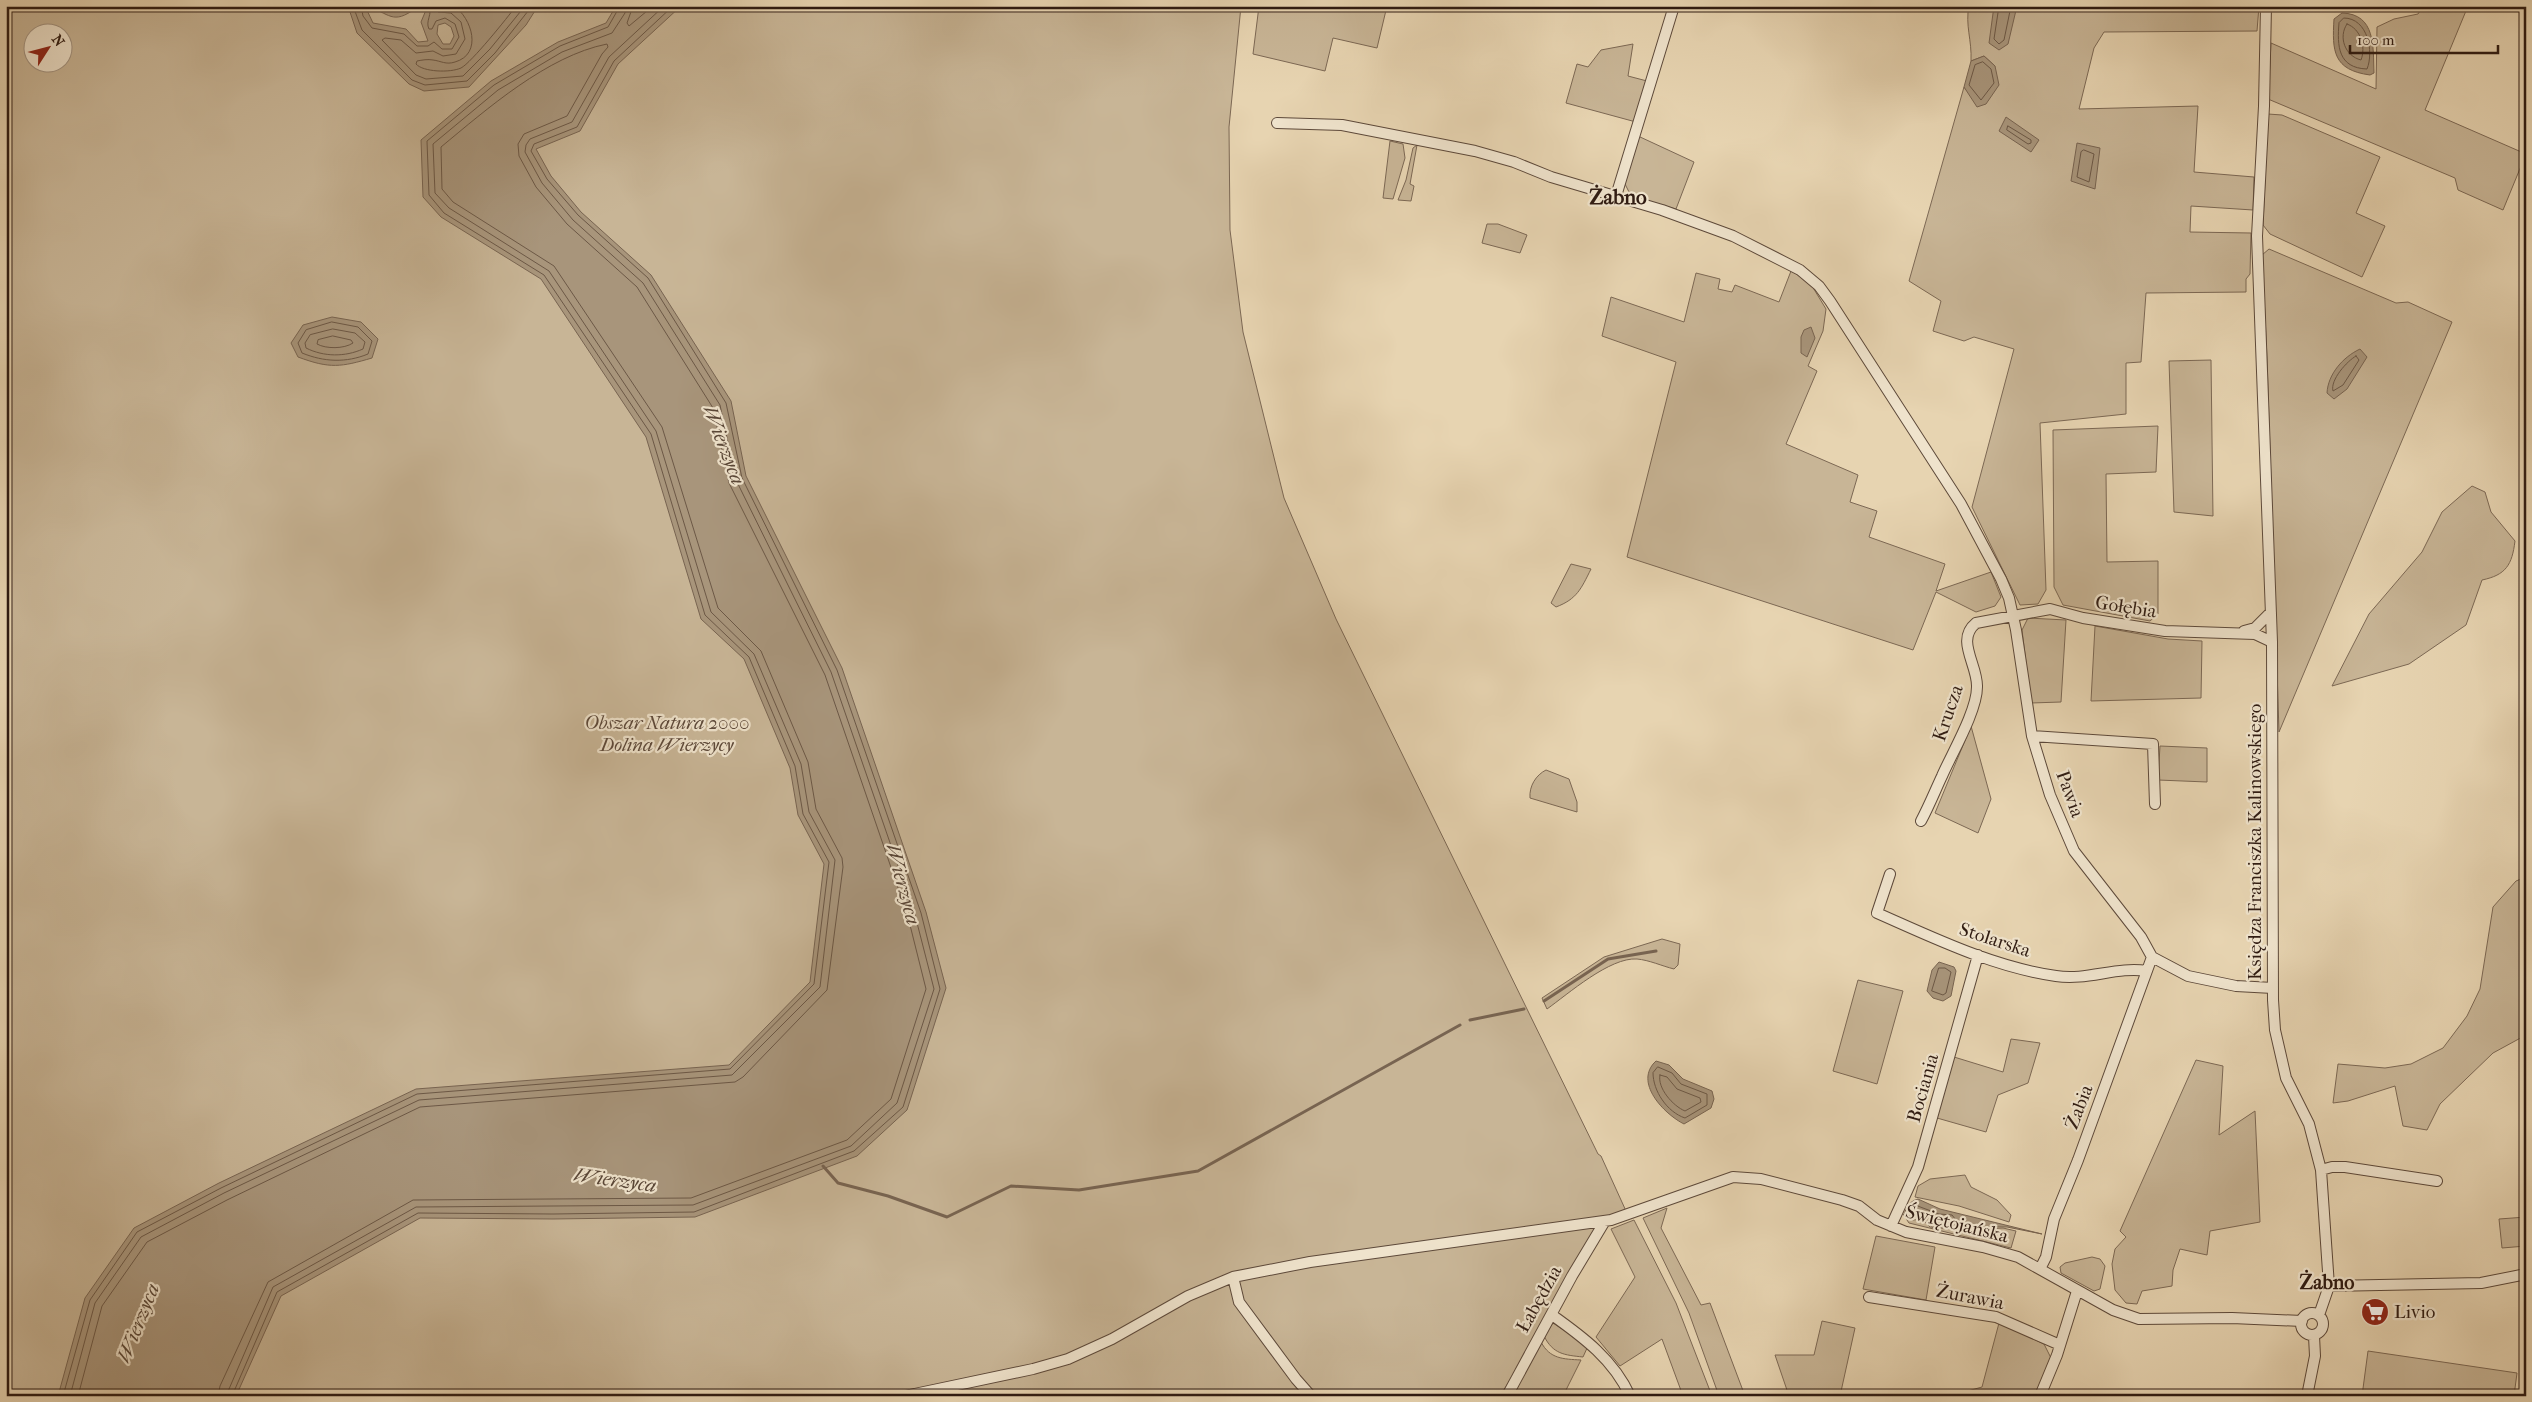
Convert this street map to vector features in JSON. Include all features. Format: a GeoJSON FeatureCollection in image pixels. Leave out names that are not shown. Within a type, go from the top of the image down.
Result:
{"type":"FeatureCollection","features":[{"type":"Feature","properties":{"kind":"street"},"geometry":{"type":"LineString","coordinates":[[1616,196],[1674,6]]}},
{"type":"Feature","properties":{"kind":"street","name":"Księdza Franciszka Kalinowskiego"},"geometry":{"type":"LineString","coordinates":[[2266,6],[2264,106],[2257,236],[2268,486],[2272,642],[2273,988],[2275,1030],[2280,1057],[2286,1078],[2309,1124],[2321,1170],[2329,1286],[2319,1315]]}},
{"type":"Feature","properties":{"kind":"street","name":"Pawia"},"geometry":{"type":"LineString","coordinates":[[1277,123],[1342,125],[1475,151],[1514,162],[1551,177],[1616,196],[1733,236],[1790,264],[1813,280],[1830,301],[1961,504],[2001,579],[2013,615],[2032,736],[2053,803],[2074,851],[2135,929],[2152,957]]}},
{"type":"Feature","properties":{"kind":"street","name":"Gołębia"},"geometry":{"type":"LineString","coordinates":[[2013,615],[2050,609],[2083,618],[2165,631],[2255,634],[2272,642]]}},
{"type":"Feature","properties":{"kind":"street","name":"Gołębia"},"geometry":{"type":"LineString","coordinates":[[2235,634],[2254,628],[2271,612]]}},
{"type":"Feature","properties":{"kind":"street","name":"Krucza"},"geometry":{"type":"LineString","coordinates":[[1922,822],[1952,757],[1976,696],[1976,673],[1967,644],[1969,630],[1981,620],[2013,615]]}},
{"type":"Feature","properties":{"kind":"street"},"geometry":{"type":"LineString","coordinates":[[2032,736],[2153,744],[2154,804]]}},
{"type":"Feature","properties":{"kind":"street","name":"Stolarska"},"geometry":{"type":"LineString","coordinates":[[1890,874],[1876,913],[1978,956],[2056,976],[2093,975],[2134,969],[2147,971]]}},
{"type":"Feature","properties":{"kind":"street","name":"Bociania"},"geometry":{"type":"LineString","coordinates":[[1891,1226],[1918,1167],[1978,956]]}},
{"type":"Feature","properties":{"kind":"street"},"geometry":{"type":"LineString","coordinates":[[2152,957],[2188,976],[2236,986],[2273,988]]}},
{"type":"Feature","properties":{"kind":"street","name":"Żabia"},"geometry":{"type":"LineString","coordinates":[[2040,1269],[2046,1257],[2054,1219],[2082,1151],[2152,957]]}},
{"type":"Feature","properties":{"kind":"street"},"geometry":{"type":"LineString","coordinates":[[2321,1170],[2332,1167],[2345,1168],[2437,1181]]}},
{"type":"Feature","properties":{"kind":"street","name":"Świętojańska"},"geometry":{"type":"LineString","coordinates":[[905,1396],[1032,1369],[1068,1359],[1112,1339],[1188,1296],[1233,1277],[1310,1262],[1622,1217],[1723,1180],[1750,1177],[1842,1200],[1859,1206],[1891,1226],[1906,1232],[2004,1253],[2040,1269],[2113,1310],[2139,1319],[2258,1318],[2302,1321]]}},
{"type":"Feature","properties":{"kind":"street","name":"Łabędzia"},"geometry":{"type":"LineString","coordinates":[[1507,1396],[1605,1220]]}},
{"type":"Feature","properties":{"kind":"street"},"geometry":{"type":"LineString","coordinates":[[2329,1286],[2481,1283],[2526,1274]]}},
{"type":"Feature","properties":{"kind":"street"},"geometry":{"type":"LineString","coordinates":[[1233,1277],[1239,1302],[1296,1379],[1311,1396]]}},
{"type":"Feature","properties":{"kind":"street"},"geometry":{"type":"LineString","coordinates":[[2040,1396],[2060,1346],[2077,1291]]}},
{"type":"Feature","properties":{"kind":"street","name":"Żurawia"},"geometry":{"type":"LineString","coordinates":[[1869,1297],[1996,1317],[2060,1346]]}},
{"type":"Feature","properties":{"kind":"street"},"geometry":{"type":"LineString","coordinates":[[2309,1314],[2319,1315],[2323,1320],[2324,1327],[2320,1333],[2314,1336],[2304,1332],[2302,1321],[2309,1314]]}},
{"type":"Feature","properties":{"kind":"street"},"geometry":{"type":"LineString","coordinates":[[1552,1315],[1590,1343],[1622,1379],[1630,1396]]}},
{"type":"Feature","properties":{"kind":"street"},"geometry":{"type":"LineString","coordinates":[[2307,1396],[2315,1356],[2314,1336]]}},
{"type":"Feature","properties":{"kind":"green space","name":"Obszar Natura 2000 Dolina Wierzycy"},"geometry":{"type":"Polygon","coordinates":[[[6,6],[1241,6],[1229,127],[1230,230],[1243,332],[1284,498],[1336,619],[1598,1154],[1601,1156],[1626,1211],[1613,1216],[1500,1396],[6,1396],[6,6]]]}},
{"type":"Feature","properties":{"kind":"green space"},"geometry":{"type":"Polygon","coordinates":[[[1259,6],[1387,6],[1377,48],[1333,38],[1325,71],[1253,54],[1259,6]]]}},
{"type":"Feature","properties":{"kind":"green space"},"geometry":{"type":"Polygon","coordinates":[[[1969,6],[2259,6],[2257,31],[2104,32],[2094,48],[2079,109],[2198,106],[2194,172],[2254,177],[2253,210],[2191,206],[2190,232],[2251,233],[2250,274],[2246,279],[2246,292],[2146,293],[2141,362],[2126,363],[2126,414],[2040,423],[2046,590],[2038,604],[2020,605],[1972,507],[2014,349],[1974,337],[1964,341],[1933,331],[1941,301],[1909,281],[1964,87],[1973,98],[1995,66],[1984,56],[1971,61],[1968,20],[1969,6]]]}},
{"type":"Feature","properties":{"kind":"green space"},"geometry":{"type":"Polygon","coordinates":[[[2423,6],[2468,6],[2425,110],[2526,154],[2503,210],[2458,190],[2455,178],[2268,99],[2271,43],[2376,89],[2377,27],[2394,19],[2418,14],[2423,6]]]}},
{"type":"Feature","properties":{"kind":"green space"},"geometry":{"type":"Polygon","coordinates":[[[1633,44],[1628,76],[1647,81],[1636,122],[1566,103],[1577,64],[1588,67],[1601,50],[1633,44]]]}},
{"type":"Feature","properties":{"kind":"green space"},"geometry":{"type":"Polygon","coordinates":[[[2268,114],[2282,115],[2380,157],[2356,213],[2385,226],[2362,277],[2270,234],[2263,225],[2268,114]]]}},
{"type":"Feature","properties":{"kind":"green space"},"geometry":{"type":"Polygon","coordinates":[[[1638,136],[1694,162],[1676,209],[1631,196],[1624,182],[1638,136]]]}},
{"type":"Feature","properties":{"kind":"green space"},"geometry":{"type":"Polygon","coordinates":[[[1390,141],[1403,144],[1405,158],[1393,199],[1383,198],[1390,141]]]}},
{"type":"Feature","properties":{"kind":"green space"},"geometry":{"type":"Polygon","coordinates":[[[1417,145],[1410,184],[1414,186],[1411,201],[1398,200],[1406,180],[1413,148],[1417,145]]]}},
{"type":"Feature","properties":{"kind":"green space"},"geometry":{"type":"Polygon","coordinates":[[[1487,224],[1498,224],[1527,235],[1520,253],[1482,243],[1487,224]]]}},
{"type":"Feature","properties":{"kind":"green space"},"geometry":{"type":"Polygon","coordinates":[[[2269,249],[2396,303],[2408,302],[2452,322],[2279,732],[2262,255],[2269,249]]]}},
{"type":"Feature","properties":{"kind":"green space"},"geometry":{"type":"Polygon","coordinates":[[[1791,271],[1809,281],[1826,309],[1823,331],[1808,366],[1817,371],[1786,444],[1858,475],[1850,502],[1877,511],[1869,537],[1945,564],[1936,591],[1991,572],[2001,597],[1995,606],[1976,612],[1936,592],[1913,650],[1627,557],[1676,362],[1602,336],[1611,297],[1684,322],[1696,273],[1720,279],[1718,289],[1732,292],[1735,285],[1779,302],[1791,271]]]}},
{"type":"Feature","properties":{"kind":"green space"},"geometry":{"type":"Polygon","coordinates":[[[2211,360],[2213,516],[2174,512],[2169,361],[2211,360]]]}},
{"type":"Feature","properties":{"kind":"green space"},"geometry":{"type":"Polygon","coordinates":[[[2158,426],[2156,472],[2106,474],[2107,562],[2158,561],[2158,614],[2150,621],[2063,605],[2054,587],[2053,430],[2158,426]]]}},
{"type":"Feature","properties":{"kind":"green space"},"geometry":{"type":"Polygon","coordinates":[[[2472,486],[2485,492],[2491,512],[2515,541],[2510,563],[2502,572],[2482,580],[2466,625],[2409,664],[2332,686],[2369,614],[2422,552],[2442,512],[2472,486]]]}},
{"type":"Feature","properties":{"kind":"green space"},"geometry":{"type":"Polygon","coordinates":[[[1571,564],[1591,569],[1574,597],[1556,607],[1551,603],[1571,564]]]}},
{"type":"Feature","properties":{"kind":"green space"},"geometry":{"type":"Polygon","coordinates":[[[2028,618],[2066,620],[2061,702],[2031,703],[2022,630],[2028,618]]]}},
{"type":"Feature","properties":{"kind":"green space"},"geometry":{"type":"Polygon","coordinates":[[[2095,626],[2168,639],[2202,641],[2201,698],[2091,701],[2095,626]]]}},
{"type":"Feature","properties":{"kind":"green space"},"geometry":{"type":"Polygon","coordinates":[[[1971,726],[1991,799],[1978,833],[1935,813],[1971,726]]]}},
{"type":"Feature","properties":{"kind":"green space"},"geometry":{"type":"Polygon","coordinates":[[[2160,746],[2207,748],[2207,782],[2158,780],[2160,746]]]}},
{"type":"Feature","properties":{"kind":"green space"},"geometry":{"type":"Polygon","coordinates":[[[1546,770],[1569,779],[1577,802],[1577,812],[1530,798],[1534,781],[1546,770]]]}},
{"type":"Feature","properties":{"kind":"green space"},"geometry":{"type":"Polygon","coordinates":[[[2526,877],[2526,1035],[2493,1053],[2440,1104],[2427,1130],[2403,1126],[2395,1086],[2348,1101],[2333,1103],[2338,1064],[2385,1068],[2411,1064],[2443,1048],[2467,1016],[2480,989],[2493,907],[2516,881],[2526,877]]]}},
{"type":"Feature","properties":{"kind":"green space"},"geometry":{"type":"Polygon","coordinates":[[[1662,939],[1680,944],[1678,965],[1674,969],[1637,959],[1626,960],[1602,970],[1547,1009],[1542,998],[1604,957],[1662,939]]]}},
{"type":"Feature","properties":{"kind":"green space"},"geometry":{"type":"Polygon","coordinates":[[[1858,980],[1903,991],[1877,1084],[1833,1071],[1858,980]]]}},
{"type":"Feature","properties":{"kind":"green space"},"geometry":{"type":"Polygon","coordinates":[[[2011,1039],[2040,1043],[2028,1083],[1998,1095],[1986,1132],[1937,1118],[1954,1057],[2003,1072],[2011,1039]]]}},
{"type":"Feature","properties":{"kind":"green space"},"geometry":{"type":"Polygon","coordinates":[[[2196,1060],[2223,1066],[2219,1135],[2255,1111],[2260,1222],[2210,1231],[2207,1255],[2180,1249],[2173,1270],[2172,1286],[2142,1291],[2137,1304],[2126,1303],[2115,1290],[2112,1264],[2115,1249],[2126,1237],[2120,1231],[2196,1060]]]}},
{"type":"Feature","properties":{"kind":"green space"},"geometry":{"type":"Polygon","coordinates":[[[1965,1175],[1971,1187],[1997,1200],[2011,1215],[2009,1222],[1959,1206],[1915,1197],[1918,1186],[1930,1179],[1965,1175]]]}},
{"type":"Feature","properties":{"kind":"green space"},"geometry":{"type":"Polygon","coordinates":[[[1667,1208],[1661,1228],[1701,1305],[1710,1303],[1745,1396],[1719,1396],[1689,1313],[1643,1218],[1667,1208]]]}},
{"type":"Feature","properties":{"kind":"green space"},"geometry":{"type":"Polygon","coordinates":[[[1903,1214],[1913,1220],[1922,1219],[1930,1227],[1963,1230],[2003,1228],[2016,1231],[2011,1248],[1909,1223],[1903,1214]]]}},
{"type":"Feature","properties":{"kind":"green space"},"geometry":{"type":"Polygon","coordinates":[[[2526,1217],[2526,1246],[2502,1248],[2499,1219],[2526,1217]]]}},
{"type":"Feature","properties":{"kind":"green space"},"geometry":{"type":"Polygon","coordinates":[[[1634,1220],[1676,1303],[1712,1396],[1683,1396],[1662,1339],[1620,1366],[1596,1337],[1635,1277],[1611,1229],[1634,1220]]]}},
{"type":"Feature","properties":{"kind":"green space"},"geometry":{"type":"Polygon","coordinates":[[[1876,1236],[1935,1247],[1926,1300],[1863,1289],[1876,1236]]]}},
{"type":"Feature","properties":{"kind":"green space"},"geometry":{"type":"Polygon","coordinates":[[[2092,1257],[2100,1259],[2105,1266],[2100,1289],[2094,1291],[2061,1273],[2060,1267],[2065,1263],[2092,1257]]]}},
{"type":"Feature","properties":{"kind":"green space"},"geometry":{"type":"Polygon","coordinates":[[[1822,1321],[1855,1328],[1840,1396],[1789,1396],[1775,1355],[1814,1355],[1822,1321]]]}},
{"type":"Feature","properties":{"kind":"green space"},"geometry":{"type":"Polygon","coordinates":[[[1553,1323],[1588,1346],[1583,1357],[1565,1354],[1551,1347],[1544,1336],[1553,1323]]]}},
{"type":"Feature","properties":{"kind":"green space"},"geometry":{"type":"Polygon","coordinates":[[[1999,1323],[2044,1344],[2051,1358],[2035,1396],[1957,1394],[1982,1387],[1999,1323]]]}},
{"type":"Feature","properties":{"kind":"green space"},"geometry":{"type":"Polygon","coordinates":[[[1541,1342],[1553,1355],[1581,1360],[1563,1396],[1513,1396],[1541,1342]]]}},
{"type":"Feature","properties":{"kind":"green space"},"geometry":{"type":"Polygon","coordinates":[[[2368,1351],[2517,1373],[2514,1396],[2362,1396],[2368,1351]]]}},
{"type":"Feature","properties":{"kind":"water"},"geometry":{"type":"Polygon","coordinates":[[[348,6],[365,6],[373,23],[406,29],[418,42],[428,41],[421,22],[426,10],[416,8],[396,17],[366,6],[538,6],[526,25],[469,87],[424,91],[409,84],[357,33],[348,6]],[[445,23],[438,25],[437,34],[443,44],[450,44],[454,36],[451,27],[445,23]]]}},
{"type":"Feature","properties":{"kind":"water","name":"Wierzyca"},"geometry":{"type":"Polygon","coordinates":[[[616,6],[681,6],[618,64],[580,131],[536,149],[551,176],[581,212],[651,275],[731,401],[746,476],[842,668],[926,912],[946,988],[907,1110],[857,1156],[695,1217],[420,1218],[281,1296],[236,1396],[58,1396],[85,1298],[134,1228],[219,1183],[416,1089],[729,1065],[810,982],[824,864],[798,815],[790,768],[744,659],[701,619],[646,437],[541,279],[441,217],[423,197],[421,140],[491,81],[558,42],[606,23],[616,6]]]}},
{"type":"Feature","properties":{"kind":"water"},"geometry":{"type":"Polygon","coordinates":[[[1994,6],[2017,6],[2008,44],[1999,50],[1989,43],[1994,6]]]}},
{"type":"Feature","properties":{"kind":"water"},"geometry":{"type":"Polygon","coordinates":[[[2342,13],[2361,19],[2367,26],[2373,53],[2374,73],[2370,75],[2348,69],[2337,57],[2334,41],[2334,19],[2342,13]]]}},
{"type":"Feature","properties":{"kind":"water"},"geometry":{"type":"Polygon","coordinates":[[[1984,56],[1995,66],[1999,85],[1986,104],[1977,107],[1964,87],[1971,61],[1984,56]]]}},
{"type":"Feature","properties":{"kind":"water"},"geometry":{"type":"Polygon","coordinates":[[[2006,117],[2039,140],[2031,152],[1999,131],[2006,117]]]}},
{"type":"Feature","properties":{"kind":"water"},"geometry":{"type":"Polygon","coordinates":[[[2077,143],[2100,148],[2095,189],[2071,181],[2077,143]]]}},
{"type":"Feature","properties":{"kind":"water"},"geometry":{"type":"Polygon","coordinates":[[[332,317],[361,322],[378,339],[372,358],[343,365],[327,365],[298,357],[291,343],[303,325],[332,317]]]}},
{"type":"Feature","properties":{"kind":"water"},"geometry":{"type":"Polygon","coordinates":[[[1811,327],[1815,338],[1807,357],[1801,353],[1801,337],[1804,330],[1811,327]]]}},
{"type":"Feature","properties":{"kind":"water"},"geometry":{"type":"Polygon","coordinates":[[[2360,349],[2367,357],[2347,389],[2334,399],[2327,393],[2333,373],[2342,361],[2360,349]]]}},
{"type":"Feature","properties":{"kind":"water"},"geometry":{"type":"Polygon","coordinates":[[[1939,962],[1954,967],[1956,971],[1951,996],[1943,1001],[1933,998],[1927,991],[1932,970],[1939,962]]]}},
{"type":"Feature","properties":{"kind":"water"},"geometry":{"type":"Polygon","coordinates":[[[1656,1061],[1669,1065],[1683,1079],[1712,1091],[1714,1099],[1711,1108],[1684,1124],[1668,1113],[1660,1105],[1649,1088],[1648,1078],[1650,1069],[1656,1061]]]}},
{"type":"Feature","properties":{"kind":"water"},"geometry":{"type":"Polygon","coordinates":[[[1918,1199],[1940,1209],[2042,1234],[2007,1227],[1932,1227],[1922,1218],[1904,1215],[1909,1205],[1918,1199]]]}},
{"type":"Feature","properties":{"kind":"waterway"},"geometry":{"type":"LineString","coordinates":[[1544,1001],[1608,959],[1656,951]]}},
{"type":"Feature","properties":{"kind":"waterway"},"geometry":{"type":"LineString","coordinates":[[1470,1020],[1524,1009]]}},
{"type":"Feature","properties":{"kind":"waterway"},"geometry":{"type":"LineString","coordinates":[[823,1166],[838,1183],[888,1196],[947,1217],[1011,1186],[1079,1190],[1198,1171],[1460,1025]]}},
{"type":"Feature","properties":{"kind":"place","name":"Livio"},"geometry":{"type":"Point","coordinates":[2375,1312]}},
{"type":"Feature","properties":{"kind":"district","name":"Żabno"},"geometry":{"type":"Point","coordinates":[1618,197]}},
{"type":"Feature","properties":{"kind":"district","name":"Żabno"},"geometry":{"type":"Point","coordinates":[2327,1282]}}]}
